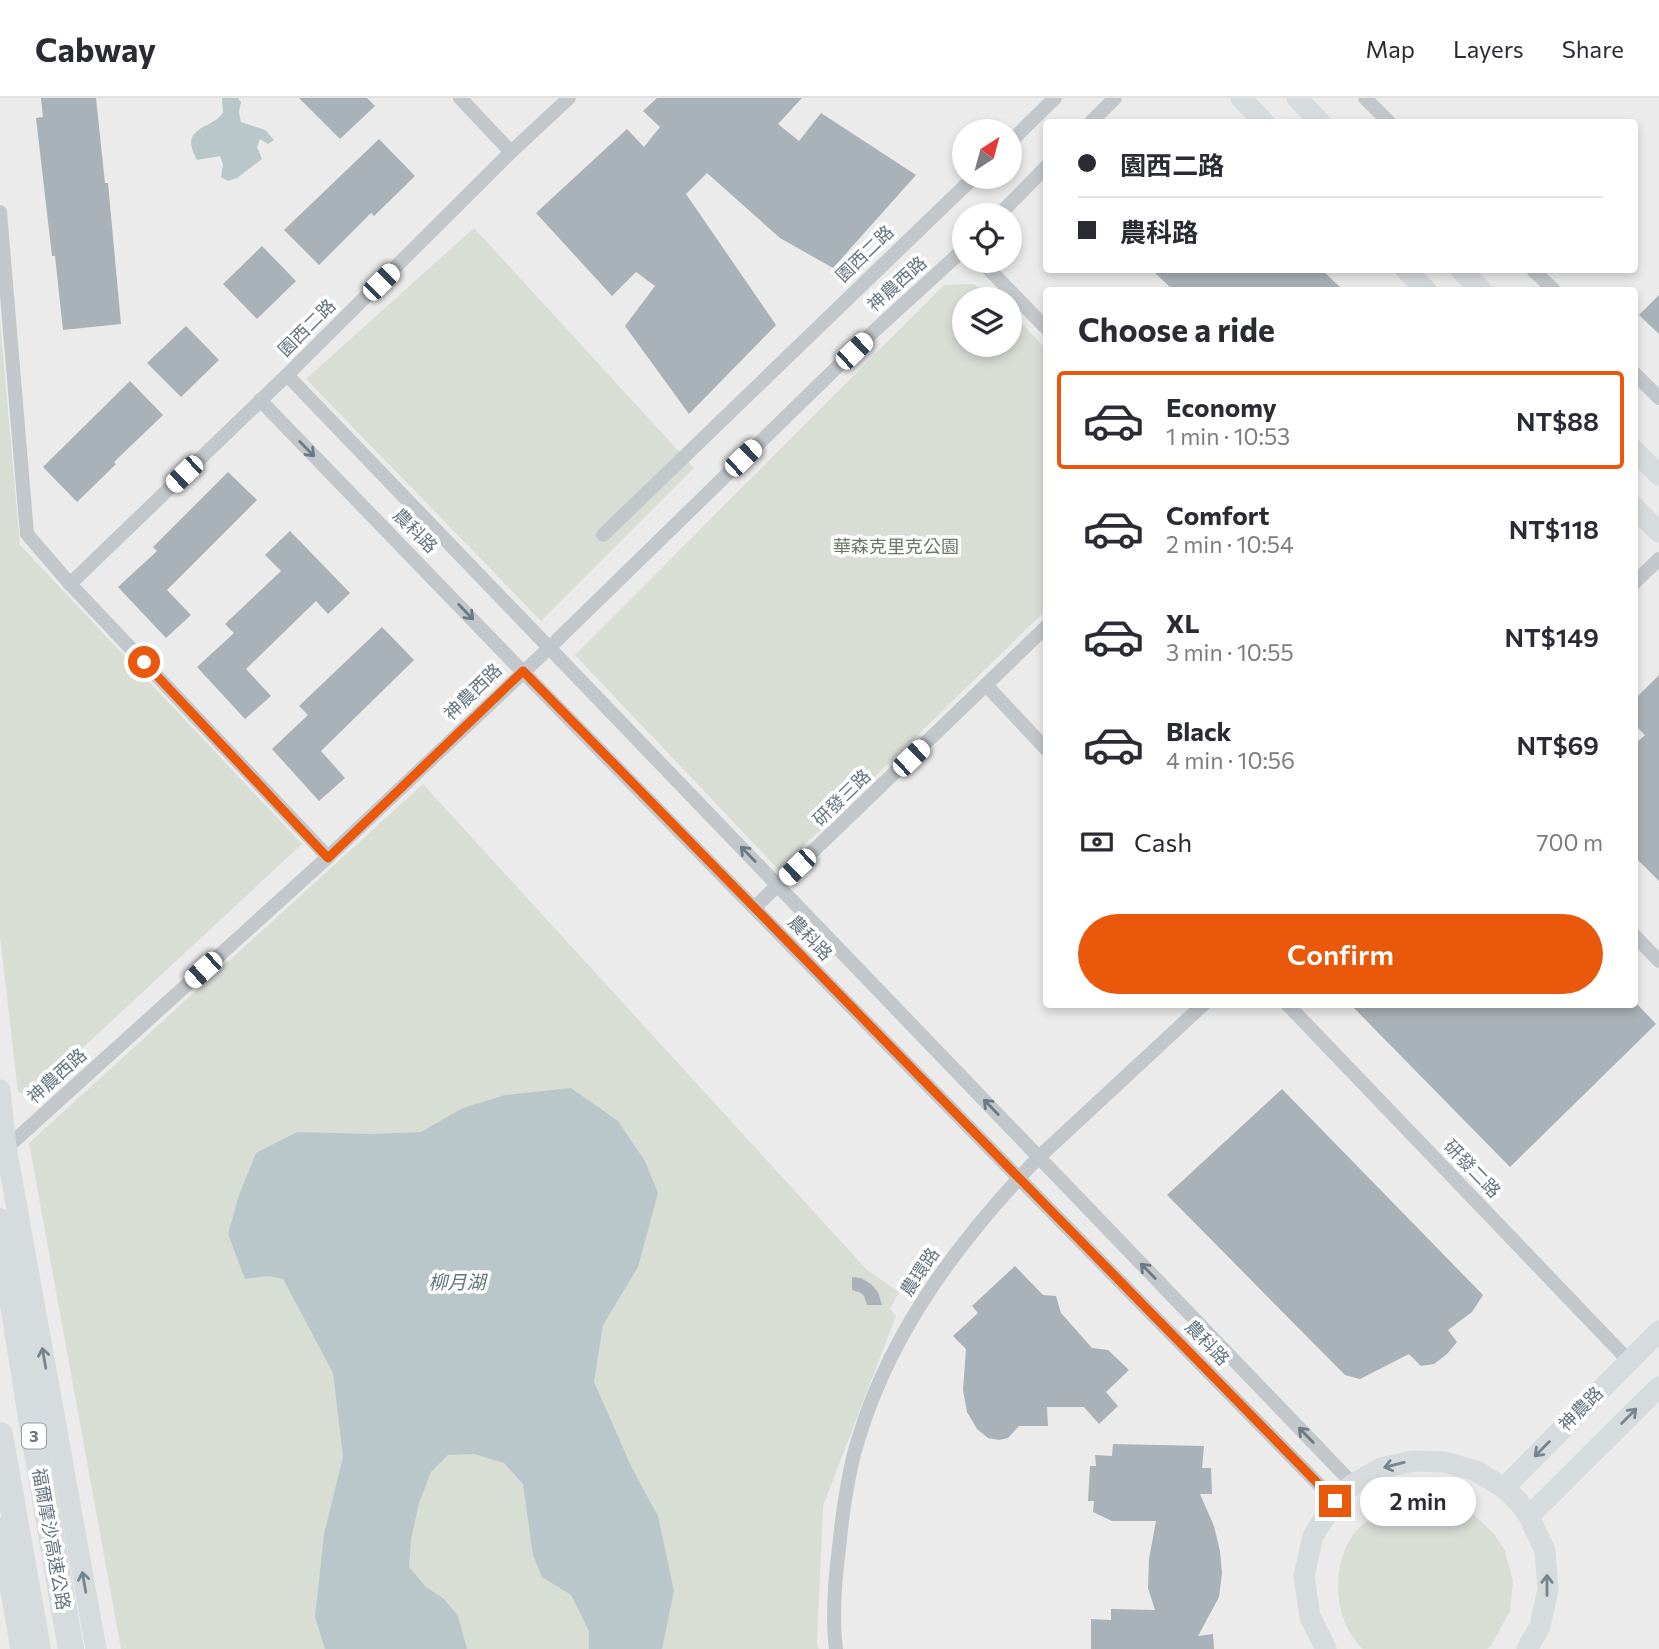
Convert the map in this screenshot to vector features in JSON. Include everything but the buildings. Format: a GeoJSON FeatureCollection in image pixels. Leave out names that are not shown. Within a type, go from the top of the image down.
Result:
{"type":"FeatureCollection","features":[{"type":"Feature","properties":{"kind":"highway","name":"福爾摩沙高速公路"},"geometry":{"type":"LineString","coordinates":[[0,1222],[71,1649]]}},
{"type":"Feature","properties":{"kind":"highway","name":"福爾摩沙高速公路"},"geometry":{"type":"LineString","coordinates":[[0,1435],[38,1649]]}},
{"type":"Feature","properties":{"kind":"street"},"geometry":{"type":"LineString","coordinates":[[460,98],[511,152]]}},
{"type":"Feature","properties":{"kind":"street","name":"園西二路"},"geometry":{"type":"LineString","coordinates":[[70,584],[569,98]]}},
{"type":"Feature","properties":{"kind":"street"},"geometry":{"type":"LineString","coordinates":[[1022,130],[1055,98]]}},
{"type":"Feature","properties":{"kind":"street"},"geometry":{"type":"LineString","coordinates":[[1094,119],[1115,98]]}},
{"type":"Feature","properties":{"kind":"street"},"geometry":{"type":"LineString","coordinates":[[1241,98],[1261,119]]}},
{"type":"Feature","properties":{"kind":"street"},"geometry":{"type":"LineString","coordinates":[[1297,98],[1317,119]]}},
{"type":"Feature","properties":{"kind":"street"},"geometry":{"type":"LineString","coordinates":[[1366,98],[1387,119]]}},
{"type":"Feature","properties":{"kind":"street"},"geometry":{"type":"LineString","coordinates":[[1011,203],[1043,170]]}},
{"type":"Feature","properties":{"kind":"street","name":"園西二路"},"geometry":{"type":"LineString","coordinates":[[603,535],[962,189]]}},
{"type":"Feature","properties":{"kind":"street"},"geometry":{"type":"LineString","coordinates":[[0,212],[27,534],[70,584],[328,858]]}},
{"type":"Feature","properties":{"kind":"street","name":"神農西路"},"geometry":{"type":"LineString","coordinates":[[3,1151],[328,858],[550,648],[801,401],[952,260]]}},
{"type":"Feature","properties":{"kind":"street"},"geometry":{"type":"LineString","coordinates":[[993,273],[1043,325]]}},
{"type":"Feature","properties":{"kind":"street"},"geometry":{"type":"LineString","coordinates":[[1409,273],[1423,287]]}},
{"type":"Feature","properties":{"kind":"street"},"geometry":{"type":"LineString","coordinates":[[1464,273],[1478,287]]}},
{"type":"Feature","properties":{"kind":"street"},"geometry":{"type":"LineString","coordinates":[[1537,273],[1551,287]]}},
{"type":"Feature","properties":{"kind":"street","name":"農科路"},"geometry":{"type":"LineString","coordinates":[[287,374],[1353,1484]]}},
{"type":"Feature","properties":{"kind":"street"},"geometry":{"type":"LineString","coordinates":[[1638,377],[1659,398]]}},
{"type":"Feature","properties":{"kind":"street","name":"農科路"},"geometry":{"type":"LineString","coordinates":[[260,400],[1335,1501]]}},
{"type":"Feature","properties":{"kind":"street"},"geometry":{"type":"LineString","coordinates":[[1638,454],[1659,475]]}},
{"type":"Feature","properties":{"kind":"street"},"geometry":{"type":"LineString","coordinates":[[1638,511],[1659,532]]}},
{"type":"Feature","properties":{"kind":"street"},"geometry":{"type":"LineString","coordinates":[[1638,579],[1659,559]]}},
{"type":"Feature","properties":{"kind":"street","name":"研發三路"},"geometry":{"type":"LineString","coordinates":[[754,908],[1043,630]]}},
{"type":"Feature","properties":{"kind":"street"},"geometry":{"type":"LineString","coordinates":[[986,685],[1043,746]]}},
{"type":"Feature","properties":{"kind":"street"},"geometry":{"type":"LineString","coordinates":[[1638,939],[1659,961]]}},
{"type":"Feature","properties":{"kind":"street","name":"農環路"},"geometry":{"type":"LineString","coordinates":[[836,1649],[836,1576],[843,1505],[853,1457],[888,1364],[911,1321],[934,1282],[1018,1178],[1200,1008]]}},
{"type":"Feature","properties":{"kind":"street","name":"研發二路"},"geometry":{"type":"LineString","coordinates":[[1291,1008],[1629,1361]]}},
{"type":"Feature","properties":{"kind":"street"},"geometry":{"type":"LineString","coordinates":[[0,1090],[3,1151],[96,1649]]}},
{"type":"Feature","properties":{"kind":"street","name":"神農路"},"geometry":{"type":"LineString","coordinates":[[1504,1488],[1659,1331]]}},
{"type":"Feature","properties":{"kind":"street"},"geometry":{"type":"LineString","coordinates":[[1529,1516],[1659,1387]]}},
{"type":"Feature","properties":{"kind":"street"},"geometry":{"type":"LineString","coordinates":[[1326,1649],[1310,1617],[1304,1576],[1313,1536],[1335,1501],[1353,1484],[1381,1468],[1413,1461],[1445,1462],[1476,1471],[1504,1488],[1529,1516],[1545,1551],[1548,1589],[1541,1626],[1527,1649]]}},
{"type":"Feature","properties":{"kind":"street"},"geometry":{"type":"LineString","coordinates":[[0,1528],[21,1649]]}},
{"type":"Feature","properties":{"kind":"shaded area"},"geometry":{"type":"Polygon","coordinates":[[[0,98],[1659,98],[1659,1649],[0,1649],[0,98]]]}},
{"type":"Feature","properties":{"kind":"green space"},"geometry":{"type":"Polygon","coordinates":[[[474,228],[694,468],[541,621],[306,379],[474,228]]]}},
{"type":"Feature","properties":{"kind":"green space","name":"華森克里克公園"},"geometry":{"type":"Polygon","coordinates":[[[973,284],[979,287],[952,287],[952,357],[1022,357],[1022,324],[1043,346],[1043,613],[779,870],[575,655],[944,285],[973,284]]]}},
{"type":"Feature","properties":{"kind":"green space"},"geometry":{"type":"Polygon","coordinates":[[[0,320],[20,545],[302,844],[32,1095],[18,1092],[0,936],[0,320]]]}},
{"type":"Feature","properties":{"kind":"green space"},"geometry":{"type":"Polygon","coordinates":[[[423,784],[867,1270],[899,1292],[890,1309],[896,1316],[823,1506],[817,1643],[819,1649],[121,1649],[29,1143],[423,784]]]}},
{"type":"Feature","properties":{"kind":"green space"},"geometry":{"type":"Polygon","coordinates":[[[1415,1500],[1445,1502],[1473,1514],[1495,1535],[1505,1551],[1513,1581],[1510,1611],[1487,1649],[1363,1649],[1352,1637],[1340,1605],[1338,1588],[1343,1554],[1361,1526],[1373,1516],[1415,1500]]]}},
{"type":"Feature","properties":{"kind":"water"},"geometry":{"type":"Polygon","coordinates":[[[222,98],[238,98],[241,102],[241,122],[265,130],[274,140],[268,144],[260,139],[257,147],[262,159],[237,178],[228,181],[221,177],[223,165],[220,156],[197,160],[191,141],[198,130],[218,119],[223,113],[222,98]]]}},
{"type":"Feature","properties":{"kind":"water","name":"柳月湖"},"geometry":{"type":"Polygon","coordinates":[[[571,1088],[618,1121],[645,1161],[658,1193],[638,1267],[603,1325],[594,1382],[632,1468],[658,1516],[674,1591],[662,1649],[589,1649],[589,1631],[571,1595],[542,1577],[533,1555],[523,1484],[504,1463],[474,1454],[448,1455],[431,1472],[419,1503],[411,1539],[409,1567],[426,1587],[444,1599],[458,1616],[467,1649],[325,1649],[315,1617],[324,1534],[343,1457],[333,1373],[283,1279],[268,1276],[245,1279],[228,1234],[239,1195],[256,1153],[297,1132],[421,1132],[463,1108],[505,1095],[571,1088]]]}},
{"type":"Feature","properties":{"kind":"route"},"geometry":{"type":"LineString","coordinates":[[144,662],[328,858],[523,671],[1335,1501]]}}]}
